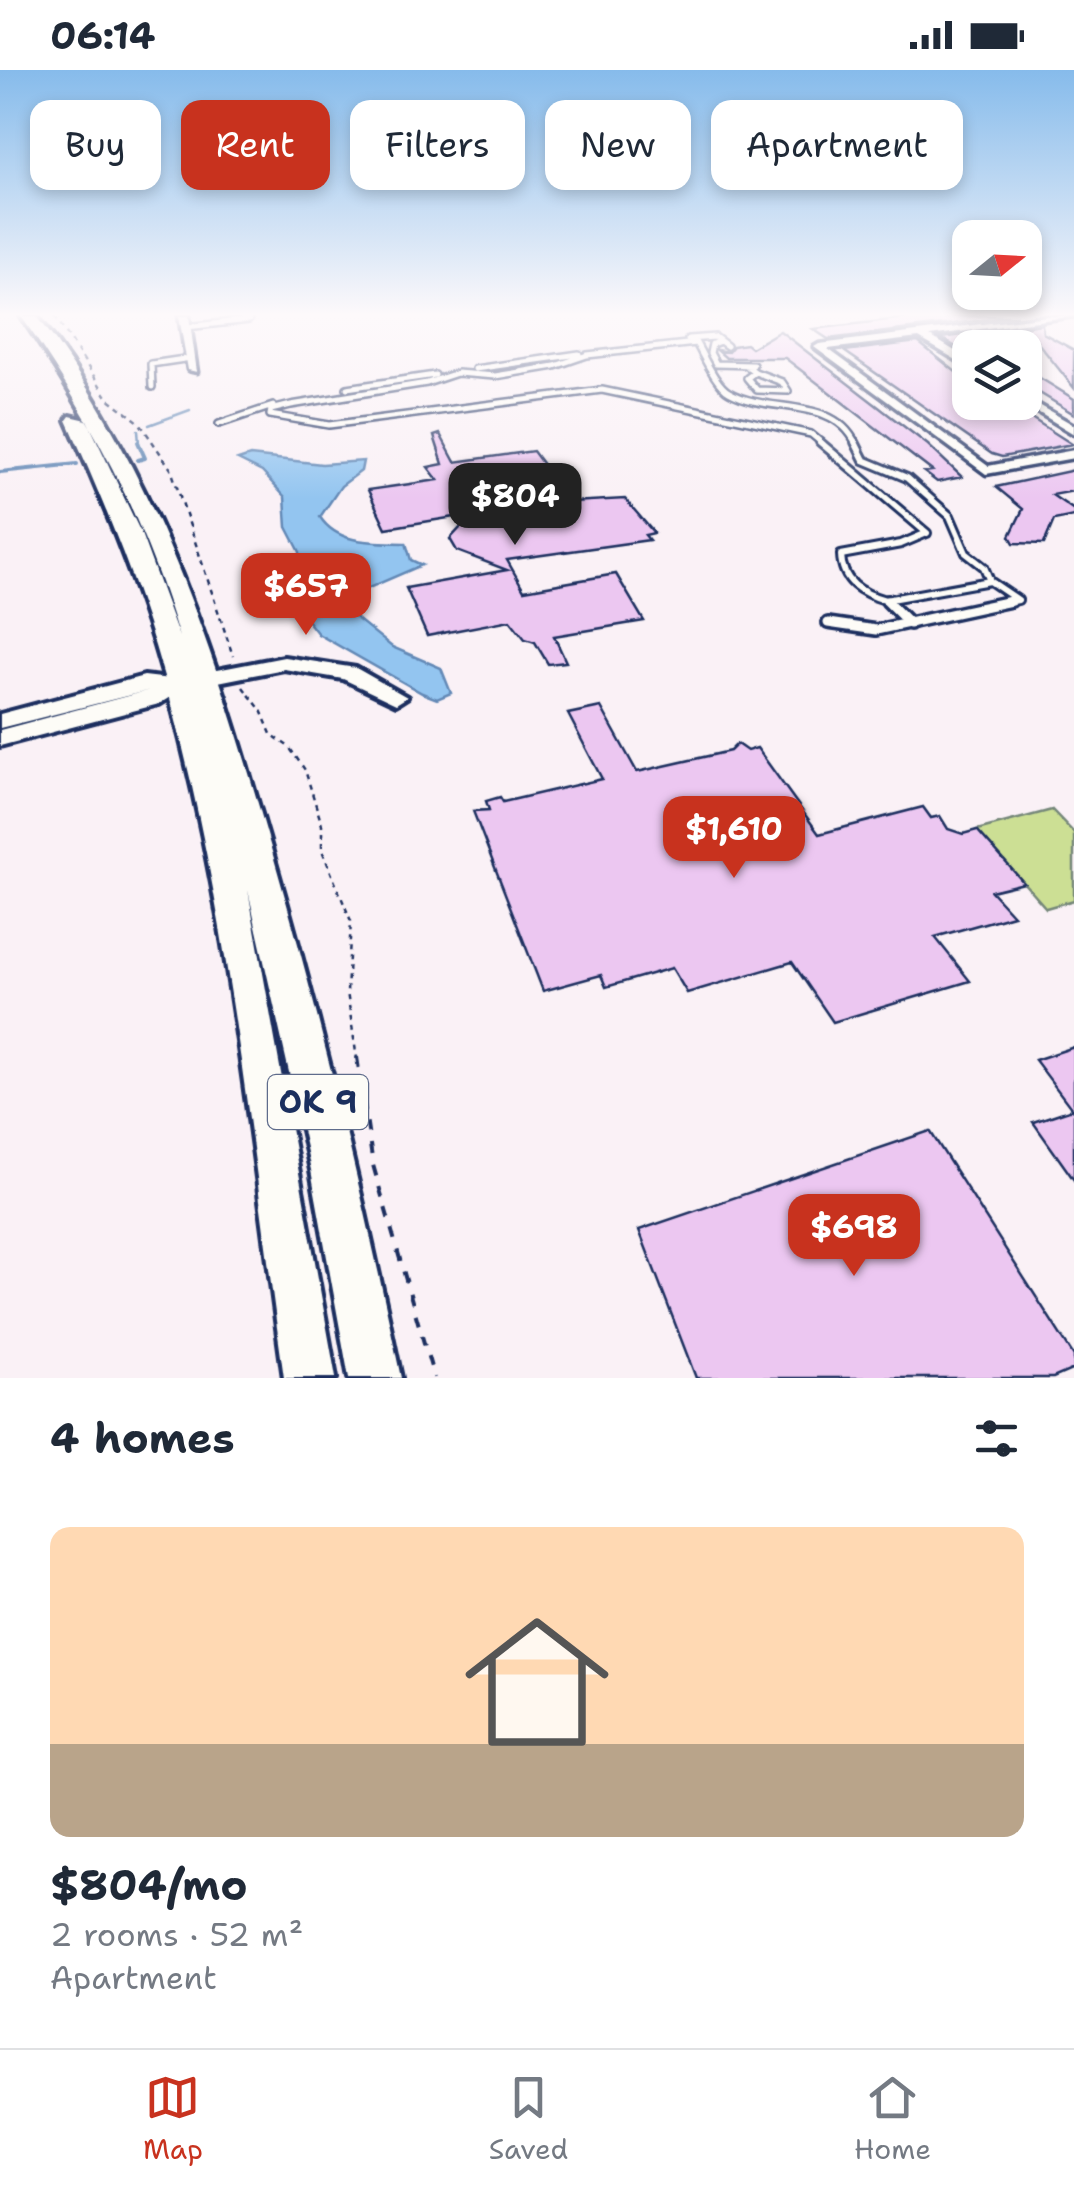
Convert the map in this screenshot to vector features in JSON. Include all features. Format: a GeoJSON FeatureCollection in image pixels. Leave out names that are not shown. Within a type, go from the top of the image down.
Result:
{"type":"FeatureCollection","features":[{"type":"Feature","properties":{"kind":"highway","name":"OK 9"},"geometry":{"type":"LineString","coordinates":[[52,377],[122,517],[185,682],[225,872],[310,1378]]}},
{"type":"Feature","properties":{"kind":"highway","name":"OK 9"},"geometry":{"type":"LineString","coordinates":[[75,377],[129,474],[185,682],[344,1203],[376,1378]]}},
{"type":"Feature","properties":{"kind":"street"},"geometry":{"type":"LineString","coordinates":[[860,377],[986,470],[1074,454]]}},
{"type":"Feature","properties":{"kind":"street"},"geometry":{"type":"LineString","coordinates":[[1042,410],[1074,430]]}},
{"type":"Feature","properties":{"kind":"street"},"geometry":{"type":"LineString","coordinates":[[0,721],[144,683],[185,682],[254,666],[309,664],[348,673],[396,698]]}},
{"type":"Feature","properties":{"kind":"street"},"geometry":{"type":"LineString","coordinates":[[0,738],[150,699],[185,682]]}},
{"type":"Feature","properties":{"kind":"lane"},"geometry":{"type":"LineString","coordinates":[[152,377],[152,388]]}},
{"type":"Feature","properties":{"kind":"lane"},"geometry":{"type":"LineString","coordinates":[[219,424],[296,399],[421,377]]}},
{"type":"Feature","properties":{"kind":"lane"},"geometry":{"type":"LineString","coordinates":[[444,377],[301,402],[271,410],[270,415],[329,425],[602,390],[811,434],[927,532],[901,544],[840,555],[840,567],[852,585],[885,600],[910,624]]}},
{"type":"Feature","properties":{"kind":"lane"},"geometry":{"type":"LineString","coordinates":[[748,377],[757,390],[788,391],[782,382],[769,377]]}},
{"type":"Feature","properties":{"kind":"lane"},"geometry":{"type":"LineString","coordinates":[[717,378],[735,398],[819,411],[852,435],[864,460],[908,478],[950,516],[961,545],[984,568],[990,580],[1018,600],[876,630],[828,623]]}},
{"type":"Feature","properties":{"kind":"lane"},"geometry":{"type":"LineString","coordinates":[[885,600],[990,580]]}},
{"type":"Feature","properties":{"kind":"path"},"geometry":{"type":"LineString","coordinates":[[95,377],[108,398],[139,422],[171,469],[233,657]]}},
{"type":"Feature","properties":{"kind":"path"},"geometry":{"type":"LineString","coordinates":[[240,677],[271,734],[289,747],[305,770],[322,825],[322,850],[350,921],[353,941],[347,992],[373,1165],[434,1378]]}},
{"type":"Feature","properties":{"kind":"green space"},"geometry":{"type":"Polygon","coordinates":[[[1052,810],[1074,833],[1074,900],[1046,908],[977,830],[1052,810]]]}},
{"type":"Feature","properties":{"kind":"water"},"geometry":{"type":"Polygon","coordinates":[[[250,456],[322,464],[363,461],[361,471],[341,486],[320,517],[347,537],[406,543],[411,560],[422,565],[350,596],[351,614],[392,647],[441,668],[451,693],[437,699],[422,693],[318,634],[301,603],[300,552],[287,527],[285,497],[262,472],[238,460],[250,456]]]}},
{"type":"Feature","properties":{"kind":"building"},"geometry":{"type":"Polygon","coordinates":[[[810,377],[840,377],[928,445],[962,477],[937,482],[924,472],[932,471],[810,377]]]}},
{"type":"Feature","properties":{"kind":"building"},"geometry":{"type":"Polygon","coordinates":[[[881,377],[952,377],[952,420],[1034,420],[1072,444],[1002,457],[992,454],[881,377]]]}},
{"type":"Feature","properties":{"kind":"building"},"geometry":{"type":"Polygon","coordinates":[[[1042,379],[1074,399],[1074,414],[1042,394],[1042,379]]]}},
{"type":"Feature","properties":{"kind":"building"},"geometry":{"type":"Polygon","coordinates":[[[440,434],[455,462],[533,451],[571,502],[625,499],[654,533],[645,535],[649,540],[507,560],[524,590],[616,574],[644,621],[554,636],[566,662],[548,664],[535,642],[525,639],[510,620],[427,636],[406,588],[507,570],[457,551],[450,539],[473,514],[386,528],[368,490],[438,480],[428,467],[443,464],[434,436],[440,434]],[[534,486],[476,496],[489,521],[550,510],[534,486]]]}},
{"type":"Feature","properties":{"kind":"building"},"geometry":{"type":"Polygon","coordinates":[[[1074,470],[1074,491],[1052,495],[1074,510],[1074,516],[1054,520],[1044,544],[1014,543],[1010,536],[1023,509],[996,487],[1074,470]]]}},
{"type":"Feature","properties":{"kind":"building"},"geometry":{"type":"Polygon","coordinates":[[[601,707],[637,772],[730,751],[737,744],[747,751],[757,748],[819,834],[923,807],[931,818],[940,816],[948,829],[963,834],[977,830],[1024,883],[991,891],[1013,915],[935,937],[970,981],[833,1022],[792,962],[687,993],[672,968],[606,987],[601,975],[543,991],[473,811],[489,810],[486,801],[500,797],[503,802],[602,779],[568,714],[601,707]]]}},
{"type":"Feature","properties":{"kind":"building"},"geometry":{"type":"Polygon","coordinates":[[[1074,1047],[1074,1180],[1033,1122],[1072,1109],[1035,1060],[1074,1047]]]}},
{"type":"Feature","properties":{"kind":"building"},"geometry":{"type":"Polygon","coordinates":[[[930,1131],[1074,1356],[1074,1369],[1053,1378],[696,1378],[639,1230],[930,1131]]]}},
{"type":"Feature","properties":{"kind":"waterway"},"geometry":{"type":"LineString","coordinates":[[149,425],[190,410]]}},
{"type":"Feature","properties":{"kind":"waterway"},"geometry":{"type":"LineString","coordinates":[[138,430],[139,444]]}},
{"type":"Feature","properties":{"kind":"waterway"},"geometry":{"type":"LineString","coordinates":[[138,442],[145,458],[138,460]]}},
{"type":"Feature","properties":{"kind":"waterway"},"geometry":{"type":"LineString","coordinates":[[0,472],[77,464]]}}]}
